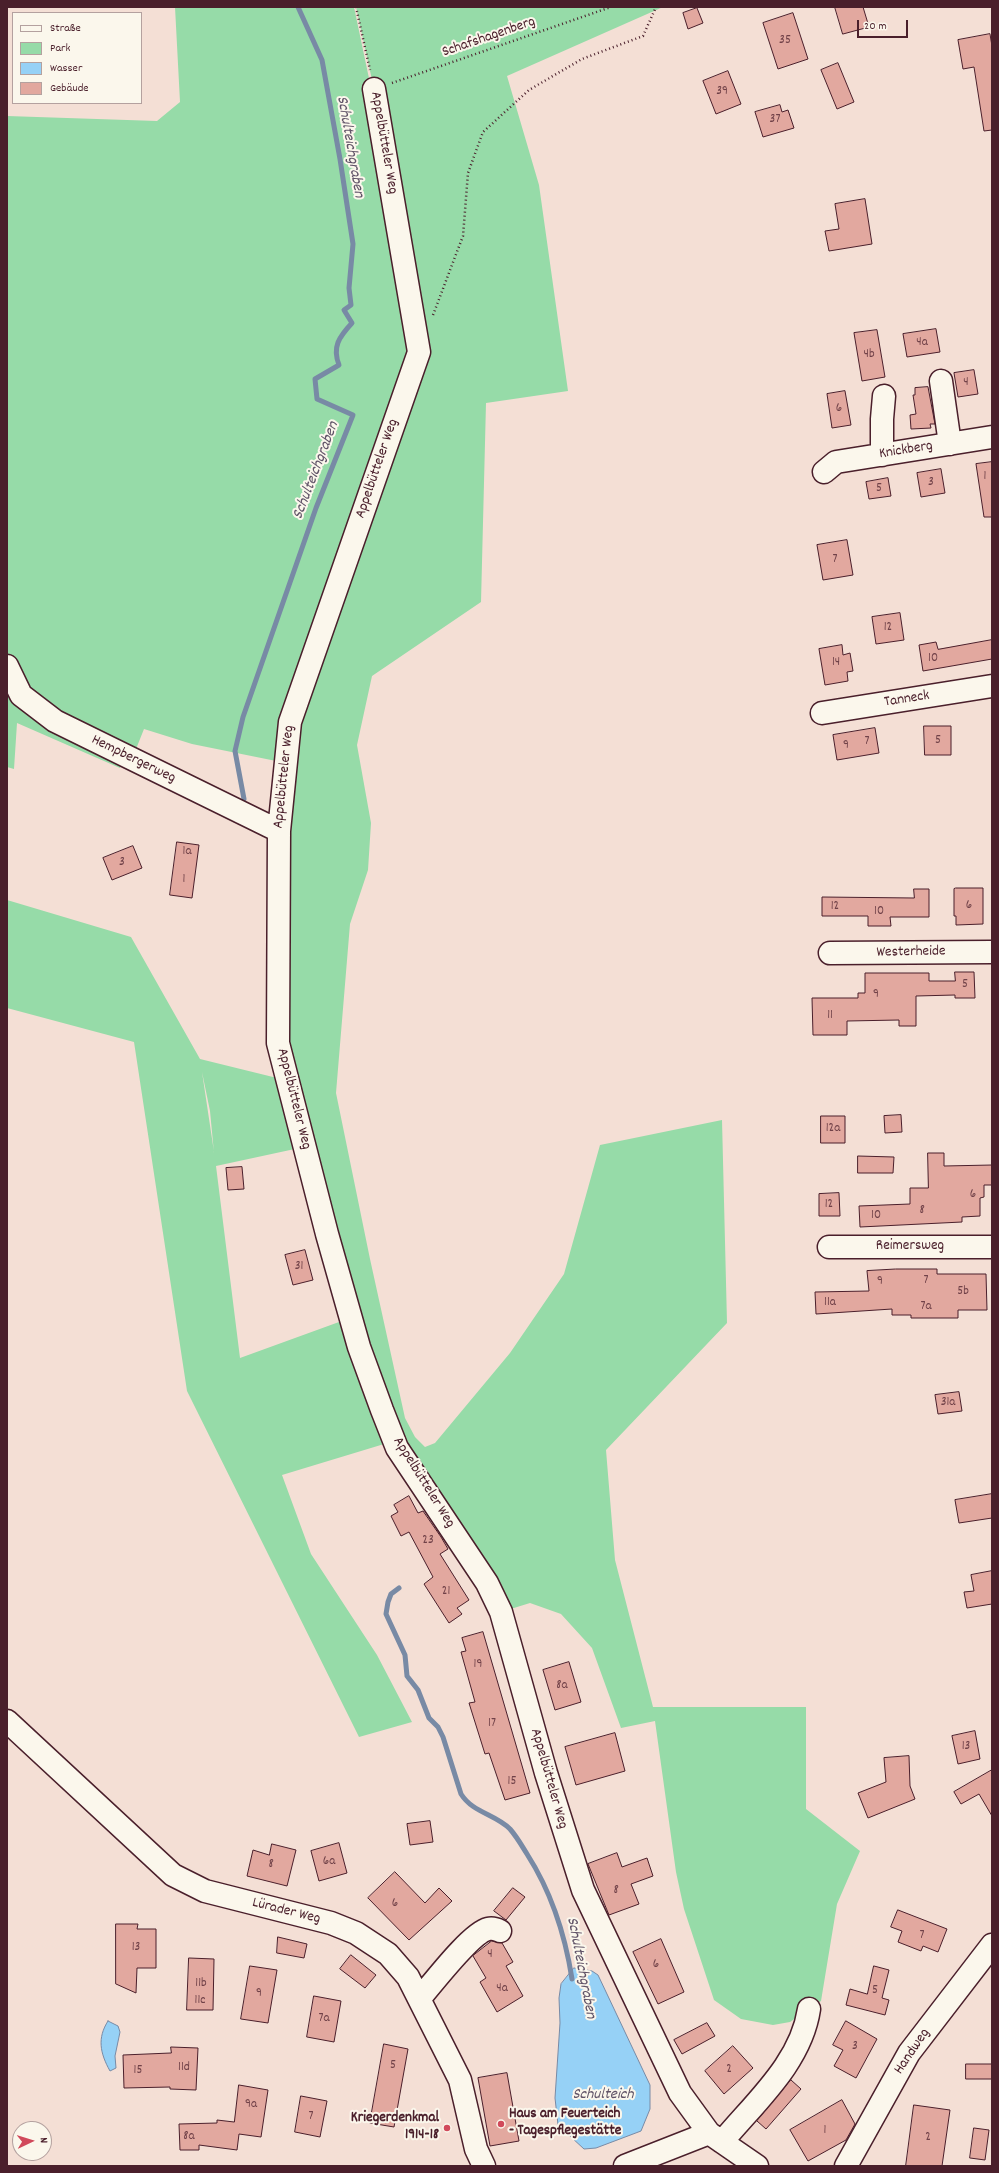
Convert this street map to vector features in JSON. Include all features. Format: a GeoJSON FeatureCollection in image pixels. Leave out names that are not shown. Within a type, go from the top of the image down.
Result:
{"type":"FeatureCollection","features":[{"type":"Feature","properties":{"kind":"street","name":"Appelbütteler Weg"},"geometry":{"type":"LineString","coordinates":[[374,89],[420,352],[290,722],[279,831],[278,1043],[327,1234],[359,1347],[397,1448],[487,1583],[501,1612],[546,1773],[583,1890],[680,2093],[715,2137],[757,2166]]}},
{"type":"Feature","properties":{"kind":"street"},"geometry":{"type":"LineString","coordinates":[[941,381],[950,444]]}},
{"type":"Feature","properties":{"kind":"street"},"geometry":{"type":"LineString","coordinates":[[882,455],[882,419],[884,396]]}},
{"type":"Feature","properties":{"kind":"street","name":"Knickberg"},"geometry":{"type":"LineString","coordinates":[[824,472],[836,462],[992,437]]}},
{"type":"Feature","properties":{"kind":"street","name":"Hempbergerweg"},"geometry":{"type":"LineString","coordinates":[[7,666],[21,695],[55,722],[279,831]]}},
{"type":"Feature","properties":{"kind":"street","name":"Tanneck"},"geometry":{"type":"LineString","coordinates":[[822,713],[992,686]]}},
{"type":"Feature","properties":{"kind":"street","name":"Westerheide"},"geometry":{"type":"LineString","coordinates":[[830,953],[992,952]]}},
{"type":"Feature","properties":{"kind":"street","name":"Reimersweg"},"geometry":{"type":"LineString","coordinates":[[829,1247],[992,1247]]}},
{"type":"Feature","properties":{"kind":"street","name":"Lürader Weg"},"geometry":{"type":"LineString","coordinates":[[7,1721],[173,1875],[205,1891],[331,1923],[356,1933],[376,1946],[399,1966],[420,1998],[460,2080],[476,2149],[484,2166]]}},
{"type":"Feature","properties":{"kind":"street"},"geometry":{"type":"LineString","coordinates":[[420,1998],[467,1944],[481,1931],[489,1928],[500,1931]]}},
{"type":"Feature","properties":{"kind":"street","name":"Handweg"},"geometry":{"type":"LineString","coordinates":[[846,2166],[909,2053],[992,1945]]}},
{"type":"Feature","properties":{"kind":"street"},"geometry":{"type":"LineString","coordinates":[[625,2166],[715,2137],[785,2068],[803,2036],[809,2009]]}},
{"type":"Feature","properties":{"kind":"path","name":"Appelbütteler Weg"},"geometry":{"type":"LineString","coordinates":[[356,7],[374,89]]}},
{"type":"Feature","properties":{"kind":"path","name":"Schafshagenberg"},"geometry":{"type":"LineString","coordinates":[[374,89],[611,7]]}},
{"type":"Feature","properties":{"kind":"path"},"geometry":{"type":"LineString","coordinates":[[430,323],[463,236],[468,173],[483,132],[529,90],[582,59],[643,36],[656,7]]}},
{"type":"Feature","properties":{"kind":"green space"},"geometry":{"type":"Polygon","coordinates":[[[175,7],[354,7],[383,145],[374,89],[356,7],[663,7],[507,76],[539,185],[568,391],[486,403],[481,602],[372,676],[357,745],[371,823],[368,870],[350,924],[336,1093],[370,1259],[405,1418],[415,1437],[425,1447],[435,1443],[510,1353],[564,1274],[600,1145],[722,1120],[727,1323],[606,1450],[615,1560],[653,1707],[806,1707],[806,1809],[860,1851],[837,1904],[821,2001],[790,2022],[773,2025],[741,2019],[714,2000],[684,1909],[676,1872],[655,1721],[621,1728],[592,1648],[561,1614],[530,1603],[501,1612],[394,1441],[282,1475],[311,1554],[377,1655],[412,1722],[359,1737],[187,1391],[134,1042],[7,1008],[7,900],[131,937],[200,1059],[273,1077],[286,1076],[286,763],[192,744],[144,729],[132,759],[125,757],[120,768],[17,723],[14,769],[7,767],[7,116],[157,121],[180,102],[175,7]],[[202,1072],[214,1150],[210,1111],[202,1072]],[[304,1147],[216,1166],[240,1358],[350,1318],[304,1147]]]}},
{"type":"Feature","properties":{"kind":"water","name":"Schulteich"},"geometry":{"type":"Polygon","coordinates":[[[574,1968],[592,1971],[598,1975],[650,2085],[650,2109],[641,2131],[596,2148],[584,2149],[558,2125],[555,2098],[560,2023],[559,1998],[561,1984],[574,1968]]]}},
{"type":"Feature","properties":{"kind":"water"},"geometry":{"type":"Polygon","coordinates":[[[108,2021],[118,2026],[120,2032],[115,2056],[116,2068],[110,2071],[104,2058],[101,2046],[102,2033],[108,2021]]]}},
{"type":"Feature","properties":{"kind":"building"},"geometry":{"type":"Polygon","coordinates":[[[835,7],[863,7],[869,27],[843,34],[835,7]]]}},
{"type":"Feature","properties":{"kind":"building"},"geometry":{"type":"Polygon","coordinates":[[[697,8],[703,23],[688,29],[683,13],[697,8]]]}},
{"type":"Feature","properties":{"kind":"building"},"geometry":{"type":"Polygon","coordinates":[[[793,13],[808,59],[778,69],[763,23],[793,13]]]}},
{"type":"Feature","properties":{"kind":"building"},"geometry":{"type":"Polygon","coordinates":[[[990,34],[992,46],[992,130],[984,131],[974,67],[963,69],[958,40],[990,34]]]}},
{"type":"Feature","properties":{"kind":"building"},"geometry":{"type":"Polygon","coordinates":[[[838,63],[854,102],[837,109],[821,70],[838,63]]]}},
{"type":"Feature","properties":{"kind":"building"},"geometry":{"type":"Polygon","coordinates":[[[728,71],[741,104],[716,114],[703,81],[728,71]]]}},
{"type":"Feature","properties":{"kind":"building"},"geometry":{"type":"Polygon","coordinates":[[[780,105],[782,112],[788,110],[794,128],[763,137],[755,112],[780,105]]]}},
{"type":"Feature","properties":{"kind":"building"},"geometry":{"type":"Polygon","coordinates":[[[865,199],[872,244],[829,251],[825,231],[839,229],[835,204],[865,199]]]}},
{"type":"Feature","properties":{"kind":"building"},"geometry":{"type":"Polygon","coordinates":[[[936,329],[940,352],[907,357],[903,334],[936,329]]]}},
{"type":"Feature","properties":{"kind":"building"},"geometry":{"type":"Polygon","coordinates":[[[877,330],[885,377],[862,381],[854,333],[877,330]]]}},
{"type":"Feature","properties":{"kind":"building"},"geometry":{"type":"Polygon","coordinates":[[[974,370],[978,394],[958,397],[954,373],[974,370]]]}},
{"type":"Feature","properties":{"kind":"building"},"geometry":{"type":"Polygon","coordinates":[[[928,387],[935,424],[930,424],[931,428],[911,429],[910,415],[916,414],[913,395],[915,395],[915,388],[928,387]]]}},
{"type":"Feature","properties":{"kind":"building"},"geometry":{"type":"Polygon","coordinates":[[[845,391],[851,425],[832,428],[827,394],[845,391]]]}},
{"type":"Feature","properties":{"kind":"building"},"geometry":{"type":"Polygon","coordinates":[[[992,462],[992,517],[984,517],[976,464],[992,462]]]}},
{"type":"Feature","properties":{"kind":"building"},"geometry":{"type":"Polygon","coordinates":[[[941,469],[945,493],[921,497],[917,473],[941,469]]]}},
{"type":"Feature","properties":{"kind":"building"},"geometry":{"type":"Polygon","coordinates":[[[888,478],[891,496],[869,499],[866,482],[888,478]]]}},
{"type":"Feature","properties":{"kind":"building"},"geometry":{"type":"Polygon","coordinates":[[[847,540],[853,575],[823,580],[817,545],[847,540]]]}},
{"type":"Feature","properties":{"kind":"building"},"geometry":{"type":"Polygon","coordinates":[[[900,613],[904,640],[876,644],[872,617],[900,613]]]}},
{"type":"Feature","properties":{"kind":"building"},"geometry":{"type":"Polygon","coordinates":[[[992,640],[992,659],[923,671],[919,645],[936,642],[938,649],[992,640]]]}},
{"type":"Feature","properties":{"kind":"building"},"geometry":{"type":"Polygon","coordinates":[[[842,645],[843,655],[850,653],[853,671],[847,672],[848,681],[825,685],[819,649],[842,645]]]}},
{"type":"Feature","properties":{"kind":"building"},"geometry":{"type":"Polygon","coordinates":[[[924,726],[951,726],[951,755],[925,755],[924,726]]]}},
{"type":"Feature","properties":{"kind":"building"},"geometry":{"type":"Polygon","coordinates":[[[875,728],[879,753],[837,760],[833,735],[875,728]]]}},
{"type":"Feature","properties":{"kind":"building"},"geometry":{"type":"Polygon","coordinates":[[[177,842],[199,845],[192,898],[170,895],[177,842]]]}},
{"type":"Feature","properties":{"kind":"building"},"geometry":{"type":"Polygon","coordinates":[[[133,846],[142,868],[112,880],[103,858],[133,846]]]}},
{"type":"Feature","properties":{"kind":"building"},"geometry":{"type":"Polygon","coordinates":[[[983,888],[983,924],[956,925],[956,916],[954,916],[954,889],[983,888]]]}},
{"type":"Feature","properties":{"kind":"building"},"geometry":{"type":"Polygon","coordinates":[[[914,889],[929,889],[929,917],[890,917],[891,926],[868,926],[868,916],[822,916],[822,897],[914,898],[914,889]]]}},
{"type":"Feature","properties":{"kind":"building"},"geometry":{"type":"Polygon","coordinates":[[[955,972],[974,972],[975,998],[955,998],[955,995],[916,996],[916,1026],[899,1026],[899,1020],[847,1021],[847,1035],[813,1035],[812,998],[858,998],[858,993],[865,993],[865,973],[929,973],[929,981],[955,981],[955,972]]]}},
{"type":"Feature","properties":{"kind":"building"},"geometry":{"type":"Polygon","coordinates":[[[901,1115],[902,1132],[885,1133],[884,1116],[901,1115]]]}},
{"type":"Feature","properties":{"kind":"building"},"geometry":{"type":"Polygon","coordinates":[[[821,1116],[845,1116],[845,1143],[821,1143],[821,1116]]]}},
{"type":"Feature","properties":{"kind":"building"},"geometry":{"type":"Polygon","coordinates":[[[928,1153],[944,1153],[944,1166],[992,1165],[992,1185],[984,1185],[984,1197],[980,1198],[980,1216],[962,1217],[962,1222],[860,1227],[859,1206],[910,1204],[910,1188],[928,1188],[928,1153]]]}},
{"type":"Feature","properties":{"kind":"building"},"geometry":{"type":"Polygon","coordinates":[[[858,1156],[894,1157],[893,1173],[858,1173],[858,1156]]]}},
{"type":"Feature","properties":{"kind":"building"},"geometry":{"type":"Polygon","coordinates":[[[242,1167],[244,1189],[228,1190],[226,1168],[242,1167]]]}},
{"type":"Feature","properties":{"kind":"building"},"geometry":{"type":"Polygon","coordinates":[[[839,1193],[840,1216],[819,1216],[819,1194],[839,1193]]]}},
{"type":"Feature","properties":{"kind":"building"},"geometry":{"type":"Polygon","coordinates":[[[305,1250],[313,1280],[293,1285],[285,1255],[305,1250]]]}},
{"type":"Feature","properties":{"kind":"building"},"geometry":{"type":"Polygon","coordinates":[[[937,1269],[937,1274],[986,1274],[987,1310],[958,1310],[958,1318],[911,1318],[911,1315],[892,1315],[892,1309],[816,1314],[815,1292],[869,1291],[867,1271],[937,1269]]]}},
{"type":"Feature","properties":{"kind":"building"},"geometry":{"type":"Polygon","coordinates":[[[959,1392],[962,1411],[938,1414],[935,1395],[959,1392]]]}},
{"type":"Feature","properties":{"kind":"building"},"geometry":{"type":"Polygon","coordinates":[[[992,1494],[992,1518],[959,1523],[955,1500],[992,1494]]]}},
{"type":"Feature","properties":{"kind":"building"},"geometry":{"type":"Polygon","coordinates":[[[409,1496],[418,1513],[423,1511],[448,1549],[440,1554],[469,1600],[457,1608],[462,1614],[449,1623],[424,1584],[433,1577],[409,1532],[401,1536],[391,1516],[398,1512],[394,1505],[409,1496]]]}},
{"type":"Feature","properties":{"kind":"building"},"geometry":{"type":"Polygon","coordinates":[[[992,1571],[992,1604],[967,1608],[964,1592],[974,1591],[971,1575],[992,1571]]]}},
{"type":"Feature","properties":{"kind":"building"},"geometry":{"type":"Polygon","coordinates":[[[483,1632],[530,1793],[505,1800],[489,1753],[485,1754],[469,1703],[475,1702],[461,1652],[466,1651],[462,1638],[483,1632]]]}},
{"type":"Feature","properties":{"kind":"building"},"geometry":{"type":"Polygon","coordinates":[[[569,1662],[581,1702],[555,1710],[543,1670],[569,1662]]]}},
{"type":"Feature","properties":{"kind":"building"},"geometry":{"type":"Polygon","coordinates":[[[975,1731],[980,1759],[958,1764],[952,1736],[975,1731]]]}},
{"type":"Feature","properties":{"kind":"building"},"geometry":{"type":"Polygon","coordinates":[[[615,1733],[625,1771],[576,1785],[565,1747],[615,1733]]]}},
{"type":"Feature","properties":{"kind":"building"},"geometry":{"type":"Polygon","coordinates":[[[909,1756],[910,1786],[915,1799],[868,1818],[858,1793],[886,1782],[884,1758],[909,1756]]]}},
{"type":"Feature","properties":{"kind":"building"},"geometry":{"type":"Polygon","coordinates":[[[992,1770],[992,1816],[979,1794],[961,1804],[954,1792],[992,1770]]]}},
{"type":"Feature","properties":{"kind":"building"},"geometry":{"type":"Polygon","coordinates":[[[430,1821],[433,1842],[410,1845],[407,1824],[430,1821]]]}},
{"type":"Feature","properties":{"kind":"building"},"geometry":{"type":"Polygon","coordinates":[[[339,1843],[347,1873],[319,1881],[311,1851],[339,1843]]]}},
{"type":"Feature","properties":{"kind":"building"},"geometry":{"type":"Polygon","coordinates":[[[272,1844],[296,1850],[287,1886],[247,1876],[253,1850],[269,1855],[272,1844]]]}},
{"type":"Feature","properties":{"kind":"building"},"geometry":{"type":"Polygon","coordinates":[[[617,1853],[622,1867],[647,1858],[653,1876],[631,1884],[639,1904],[609,1915],[588,1864],[617,1853]]]}},
{"type":"Feature","properties":{"kind":"building"},"geometry":{"type":"Polygon","coordinates":[[[395,1872],[425,1903],[439,1888],[452,1901],[409,1940],[368,1898],[395,1872]]]}},
{"type":"Feature","properties":{"kind":"building"},"geometry":{"type":"Polygon","coordinates":[[[513,1888],[525,1897],[506,1920],[494,1911],[513,1888]]]}},
{"type":"Feature","properties":{"kind":"building"},"geometry":{"type":"Polygon","coordinates":[[[898,1910],[947,1929],[938,1952],[923,1946],[921,1951],[898,1942],[902,1931],[891,1927],[898,1910]]]}},
{"type":"Feature","properties":{"kind":"building"},"geometry":{"type":"Polygon","coordinates":[[[116,1924],[138,1924],[137,1929],[156,1929],[156,1968],[137,1968],[136,1993],[116,1984],[116,1924]]]}},
{"type":"Feature","properties":{"kind":"building"},"geometry":{"type":"Polygon","coordinates":[[[278,1937],[307,1944],[304,1958],[277,1953],[278,1937]]]}},
{"type":"Feature","properties":{"kind":"building"},"geometry":{"type":"Polygon","coordinates":[[[661,1939],[684,1992],[658,2004],[633,1952],[661,1939]]]}},
{"type":"Feature","properties":{"kind":"building"},"geometry":{"type":"Polygon","coordinates":[[[492,1941],[502,1943],[513,1962],[506,1966],[523,1996],[497,2012],[480,1982],[486,1978],[473,1956],[492,1941]]]}},
{"type":"Feature","properties":{"kind":"building"},"geometry":{"type":"Polygon","coordinates":[[[351,1955],[376,1975],[365,1988],[340,1969],[351,1955]]]}},
{"type":"Feature","properties":{"kind":"building"},"geometry":{"type":"Polygon","coordinates":[[[189,1958],[214,1959],[213,2010],[187,2010],[189,1958]]]}},
{"type":"Feature","properties":{"kind":"building"},"geometry":{"type":"Polygon","coordinates":[[[250,1966],[277,1970],[268,2023],[241,2019],[250,1966]]]}},
{"type":"Feature","properties":{"kind":"building"},"geometry":{"type":"Polygon","coordinates":[[[874,1966],[889,1970],[882,1998],[889,2000],[885,2015],[846,2005],[850,1989],[867,1994],[874,1966]]]}},
{"type":"Feature","properties":{"kind":"building"},"geometry":{"type":"Polygon","coordinates":[[[314,1996],[341,2001],[334,2042],[307,2037],[314,1996]]]}},
{"type":"Feature","properties":{"kind":"building"},"geometry":{"type":"Polygon","coordinates":[[[846,2021],[877,2039],[856,2078],[834,2066],[843,2050],[833,2045],[846,2021]]]}},
{"type":"Feature","properties":{"kind":"building"},"geometry":{"type":"Polygon","coordinates":[[[707,2023],[715,2036],[682,2054],[674,2040],[707,2023]]]}},
{"type":"Feature","properties":{"kind":"building"},"geometry":{"type":"Polygon","coordinates":[[[384,2044],[408,2049],[394,2127],[370,2123],[384,2044]]]}},
{"type":"Feature","properties":{"kind":"building"},"geometry":{"type":"Polygon","coordinates":[[[733,2046],[753,2068],[724,2094],[705,2071],[733,2046]]]}},
{"type":"Feature","properties":{"kind":"building"},"geometry":{"type":"Polygon","coordinates":[[[171,2047],[198,2048],[196,2090],[170,2089],[170,2087],[124,2088],[123,2055],[171,2053],[171,2047]]]}},
{"type":"Feature","properties":{"kind":"building"},"geometry":{"type":"Polygon","coordinates":[[[966,2064],[992,2064],[992,2079],[966,2079],[966,2064]]]}},
{"type":"Feature","properties":{"kind":"building","name":"Haus am Feuerteich - Tagespflegestätte"},"geometry":{"type":"Polygon","coordinates":[[[507,2073],[519,2141],[490,2146],[478,2078],[507,2073]]]}},
{"type":"Feature","properties":{"kind":"building"},"geometry":{"type":"Polygon","coordinates":[[[791,2080],[801,2089],[766,2129],[757,2121],[791,2080]]]}},
{"type":"Feature","properties":{"kind":"building"},"geometry":{"type":"Polygon","coordinates":[[[239,2085],[268,2090],[261,2137],[239,2134],[237,2150],[199,2145],[199,2150],[180,2150],[179,2124],[217,2123],[217,2120],[234,2122],[239,2085]]]}},
{"type":"Feature","properties":{"kind":"building"},"geometry":{"type":"Polygon","coordinates":[[[301,2096],[327,2101],[320,2137],[295,2132],[301,2096]]]}},
{"type":"Feature","properties":{"kind":"building"},"geometry":{"type":"Polygon","coordinates":[[[842,2100],[855,2124],[846,2140],[808,2161],[790,2130],[842,2100]]]}},
{"type":"Feature","properties":{"kind":"building"},"geometry":{"type":"Polygon","coordinates":[[[914,2105],[950,2110],[942,2166],[906,2166],[914,2105]]]}},
{"type":"Feature","properties":{"kind":"building"},"geometry":{"type":"Polygon","coordinates":[[[974,2128],[989,2130],[985,2160],[970,2158],[974,2128]]]}},
{"type":"Feature","properties":{"kind":"waterway","name":"Schulteichgraben"},"geometry":{"type":"LineString","coordinates":[[244,799],[235,751],[243,717],[316,508],[353,415],[317,399],[315,379],[339,365],[336,353],[338,342],[352,323],[344,310],[351,305],[349,288],[353,244],[340,159],[322,60],[298,7]]}},
{"type":"Feature","properties":{"kind":"waterway","name":"Schulteichgraben"},"geometry":{"type":"LineString","coordinates":[[399,1588],[391,1594],[386,1614],[405,1655],[407,1676],[418,1690],[429,1718],[438,1727],[443,1737],[461,1794],[472,1805],[498,1820],[510,1829],[536,1869],[544,1884],[556,1914],[566,1946],[572,1979]]}},
{"type":"Feature","properties":{"kind":"place","name":"Haus am Feuerteich - Tagespflegestätte"},"geometry":{"type":"Point","coordinates":[501,2124]}},
{"type":"Feature","properties":{"kind":"place","name":"Kriegerdenkmal 1914-18"},"geometry":{"type":"Point","coordinates":[447,2128]}}]}
